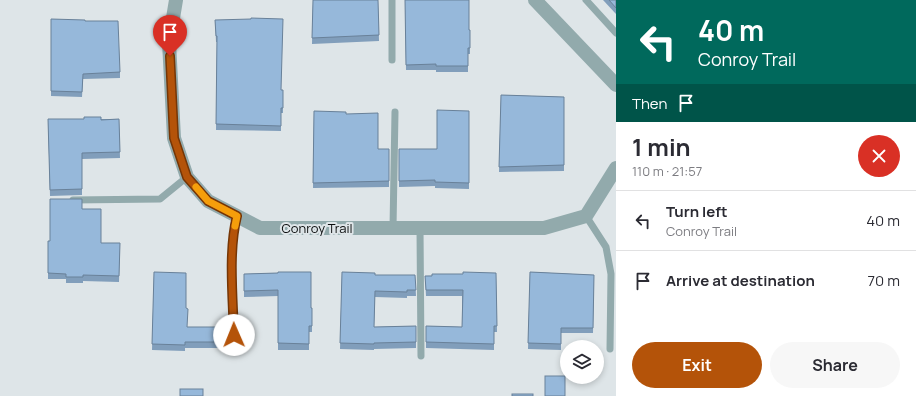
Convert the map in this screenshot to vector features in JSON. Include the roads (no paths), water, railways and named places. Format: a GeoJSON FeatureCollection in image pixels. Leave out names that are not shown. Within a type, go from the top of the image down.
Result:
{"type":"FeatureCollection","features":[{"type":"Feature","properties":{"kind":"street","name":"Conroy Trail"},"geometry":{"type":"LineString","coordinates":[[176,0],[169,42],[174,138],[187,177],[208,201],[260,228],[544,228],[586,216]]}},
{"type":"Feature","properties":{"kind":"street"},"geometry":{"type":"LineString","coordinates":[[535,0],[616,85]]}},
{"type":"Feature","properties":{"kind":"street"},"geometry":{"type":"LineString","coordinates":[[586,216],[616,170]]}},
{"type":"Feature","properties":{"kind":"lane"},"geometry":{"type":"LineString","coordinates":[[392,0],[392,60]]}},
{"type":"Feature","properties":{"kind":"lane"},"geometry":{"type":"LineString","coordinates":[[586,0],[616,33]]}},
{"type":"Feature","properties":{"kind":"lane"},"geometry":{"type":"LineString","coordinates":[[394,228],[395,112]]}},
{"type":"Feature","properties":{"kind":"lane"},"geometry":{"type":"LineString","coordinates":[[68,200],[160,199],[187,177]]}},
{"type":"Feature","properties":{"kind":"lane"},"geometry":{"type":"LineString","coordinates":[[234,335],[232,246],[237,216]]}},
{"type":"Feature","properties":{"kind":"lane"},"geometry":{"type":"LineString","coordinates":[[586,216],[606,247],[611,274],[610,349]]}},
{"type":"Feature","properties":{"kind":"lane"},"geometry":{"type":"LineString","coordinates":[[420,228],[421,356]]}}]}
